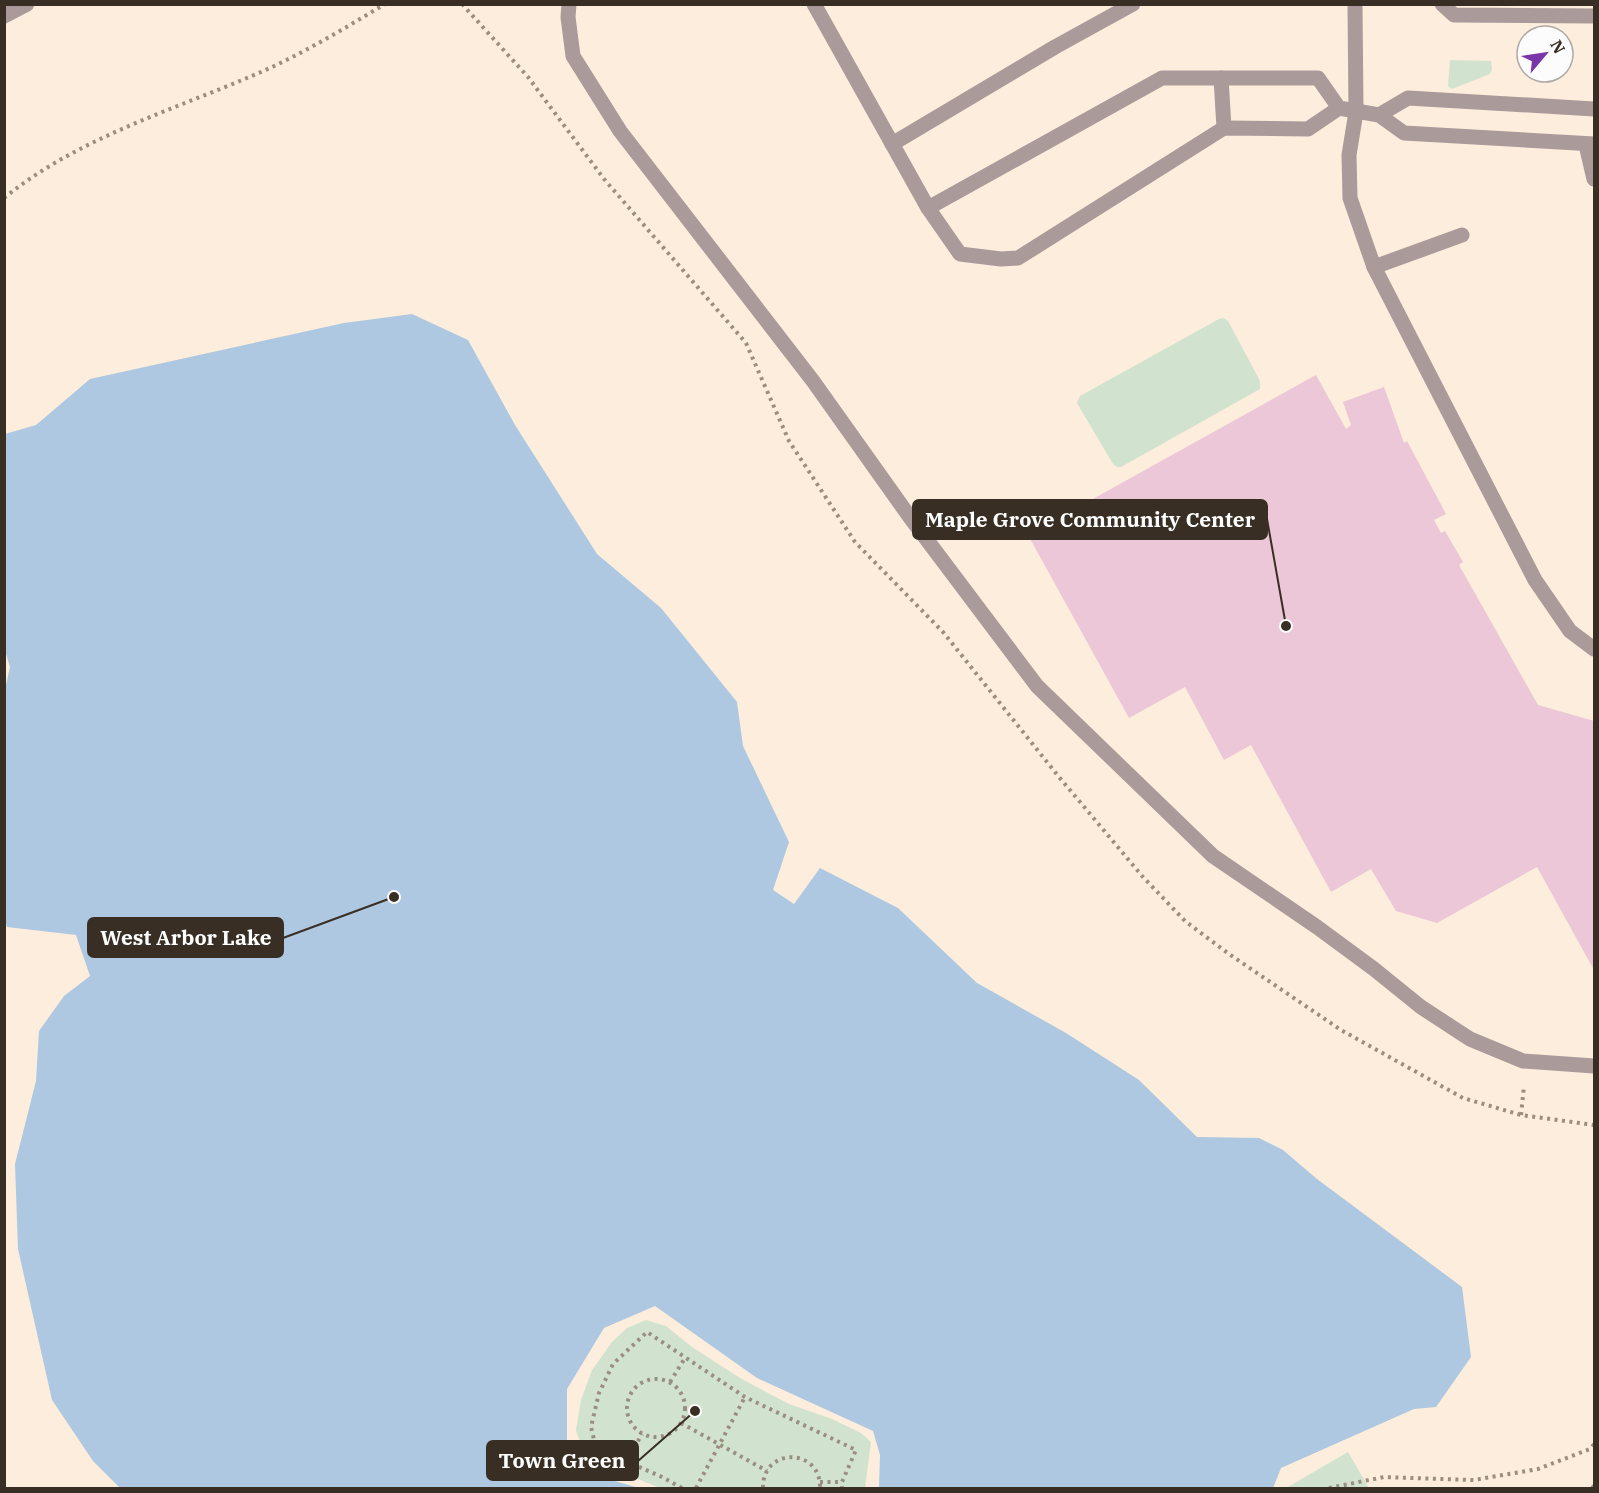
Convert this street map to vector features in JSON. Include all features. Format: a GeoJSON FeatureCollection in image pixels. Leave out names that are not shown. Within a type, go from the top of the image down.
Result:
{"type":"FeatureCollection","features":[{"type":"Feature","properties":{"kind":"street"},"geometry":{"type":"LineString","coordinates":[[4,16],[27,4]]}},
{"type":"Feature","properties":{"kind":"street"},"geometry":{"type":"LineString","coordinates":[[568,4],[573,56],[620,131],[813,381],[909,516],[1037,686],[1213,856],[1317,927],[1421,1007],[1470,1039],[1523,1061],[1594,1066]]}},
{"type":"Feature","properties":{"kind":"street"},"geometry":{"type":"LineString","coordinates":[[814,4],[928,208],[960,254],[1001,259],[1018,258],[1224,128],[1308,129],[1339,108]]}},
{"type":"Feature","properties":{"kind":"street"},"geometry":{"type":"LineString","coordinates":[[892,144],[1054,47],[1133,4]]}},
{"type":"Feature","properties":{"kind":"street"},"geometry":{"type":"LineString","coordinates":[[1355,4],[1356,112],[1349,155],[1350,198],[1374,267],[1535,580],[1570,631],[1594,649]]}},
{"type":"Feature","properties":{"kind":"street"},"geometry":{"type":"LineString","coordinates":[[1442,4],[1454,15],[1594,16]]}},
{"type":"Feature","properties":{"kind":"street"},"geometry":{"type":"LineString","coordinates":[[928,208],[1162,78],[1318,78],[1339,108],[1379,116],[1404,133],[1590,145],[1594,179]]}},
{"type":"Feature","properties":{"kind":"street"},"geometry":{"type":"LineString","coordinates":[[1221,78],[1224,128]]}},
{"type":"Feature","properties":{"kind":"street"},"geometry":{"type":"LineString","coordinates":[[1379,116],[1408,98],[1594,109]]}},
{"type":"Feature","properties":{"kind":"street"},"geometry":{"type":"LineString","coordinates":[[1374,267],[1462,235]]}},
{"type":"Feature","properties":{"kind":"path"},"geometry":{"type":"LineString","coordinates":[[4,198],[25,181],[110,133],[263,71],[385,4]]}},
{"type":"Feature","properties":{"kind":"path"},"geometry":{"type":"LineString","coordinates":[[682,1488],[596,1448],[591,1427],[599,1393],[613,1364],[647,1332],[745,1397],[856,1450],[842,1482],[842,1488]]}},
{"type":"Feature","properties":{"kind":"path"},"geometry":{"type":"LineString","coordinates":[[669,1382],[685,1358]]}},
{"type":"Feature","properties":{"kind":"path"},"geometry":{"type":"LineString","coordinates":[[650,1379],[669,1382],[683,1396],[685,1414],[681,1423],[676,1430],[660,1437],[642,1434],[634,1428],[627,1409],[628,1399],[633,1390],[650,1379]]}},
{"type":"Feature","properties":{"kind":"path"},"geometry":{"type":"LineString","coordinates":[[696,1488],[745,1397]]}},
{"type":"Feature","properties":{"kind":"path"},"geometry":{"type":"LineString","coordinates":[[681,1423],[767,1471]]}},
{"type":"Feature","properties":{"kind":"path"},"geometry":{"type":"LineString","coordinates":[[627,1461],[642,1434]]}},
{"type":"Feature","properties":{"kind":"path"},"geometry":{"type":"LineString","coordinates":[[1329,1488],[1384,1477],[1474,1480],[1538,1469],[1590,1449],[1594,1444]]}},
{"type":"Feature","properties":{"kind":"path"},"geometry":{"type":"LineString","coordinates":[[763,1488],[764,1478],[772,1464],[780,1459],[798,1457],[813,1466],[818,1473],[820,1488]]}},
{"type":"Feature","properties":{"kind":"path"},"geometry":{"type":"LineString","coordinates":[[820,1482],[842,1482]]}},
{"type":"Feature","properties":{"kind":"green space"},"geometry":{"type":"Polygon","coordinates":[[[1450,60],[1491,61],[1492,69],[1490,74],[1452,89],[1448,86],[1450,60]]]}},
{"type":"Feature","properties":{"kind":"green space"},"geometry":{"type":"Polygon","coordinates":[[[1224,318],[1228,321],[1260,381],[1260,389],[1121,467],[1117,467],[1113,464],[1077,403],[1080,396],[1224,318]]]}},
{"type":"Feature","properties":{"kind":"green space"},"geometry":{"type":"Polygon","coordinates":[[[646,1320],[666,1326],[692,1347],[740,1378],[789,1404],[832,1419],[861,1433],[871,1442],[865,1488],[660,1488],[596,1462],[583,1452],[576,1430],[581,1400],[592,1370],[612,1342],[627,1328],[646,1320]]]}},
{"type":"Feature","properties":{"kind":"green space"},"geometry":{"type":"Polygon","coordinates":[[[1348,1452],[1369,1488],[1286,1488],[1348,1452]]]}},
{"type":"Feature","properties":{"kind":"water"},"geometry":{"type":"Polygon","coordinates":[[[412,314],[468,340],[515,425],[597,554],[661,608],[737,702],[743,746],[789,842],[773,890],[794,904],[820,868],[898,908],[977,983],[1066,1033],[1139,1080],[1197,1137],[1259,1138],[1283,1150],[1317,1179],[1462,1287],[1471,1357],[1436,1407],[1414,1409],[1281,1468],[1273,1488],[879,1488],[880,1455],[873,1431],[757,1378],[655,1306],[604,1328],[567,1389],[567,1443],[587,1473],[639,1488],[120,1488],[93,1461],[52,1400],[18,1249],[15,1164],[36,1081],[39,1031],[64,996],[90,976],[76,935],[7,927],[5,921],[4,694],[10,667],[4,647],[5,434],[36,425],[90,379],[344,323],[412,314]]]}},
{"type":"Feature","properties":{"kind":"building"},"geometry":{"type":"Polygon","coordinates":[[[1316,375],[1346,429],[1351,425],[1343,402],[1384,387],[1404,443],[1407,441],[1446,514],[1434,520],[1441,533],[1445,531],[1463,562],[1459,565],[1538,705],[1594,721],[1594,970],[1537,867],[1437,923],[1396,911],[1371,869],[1331,892],[1251,745],[1224,760],[1185,687],[1129,718],[1028,535],[1316,375]]]}},
{"type":"Feature","properties":{"kind":"place","name":"Maple Grove Community Center"},"geometry":{"type":"Point","coordinates":[1286,626]}},
{"type":"Feature","properties":{"kind":"place","name":"West Arbor Lake"},"geometry":{"type":"Point","coordinates":[394,897]}},
{"type":"Feature","properties":{"kind":"place","name":"Town Green"},"geometry":{"type":"Point","coordinates":[695,1411]}}]}
